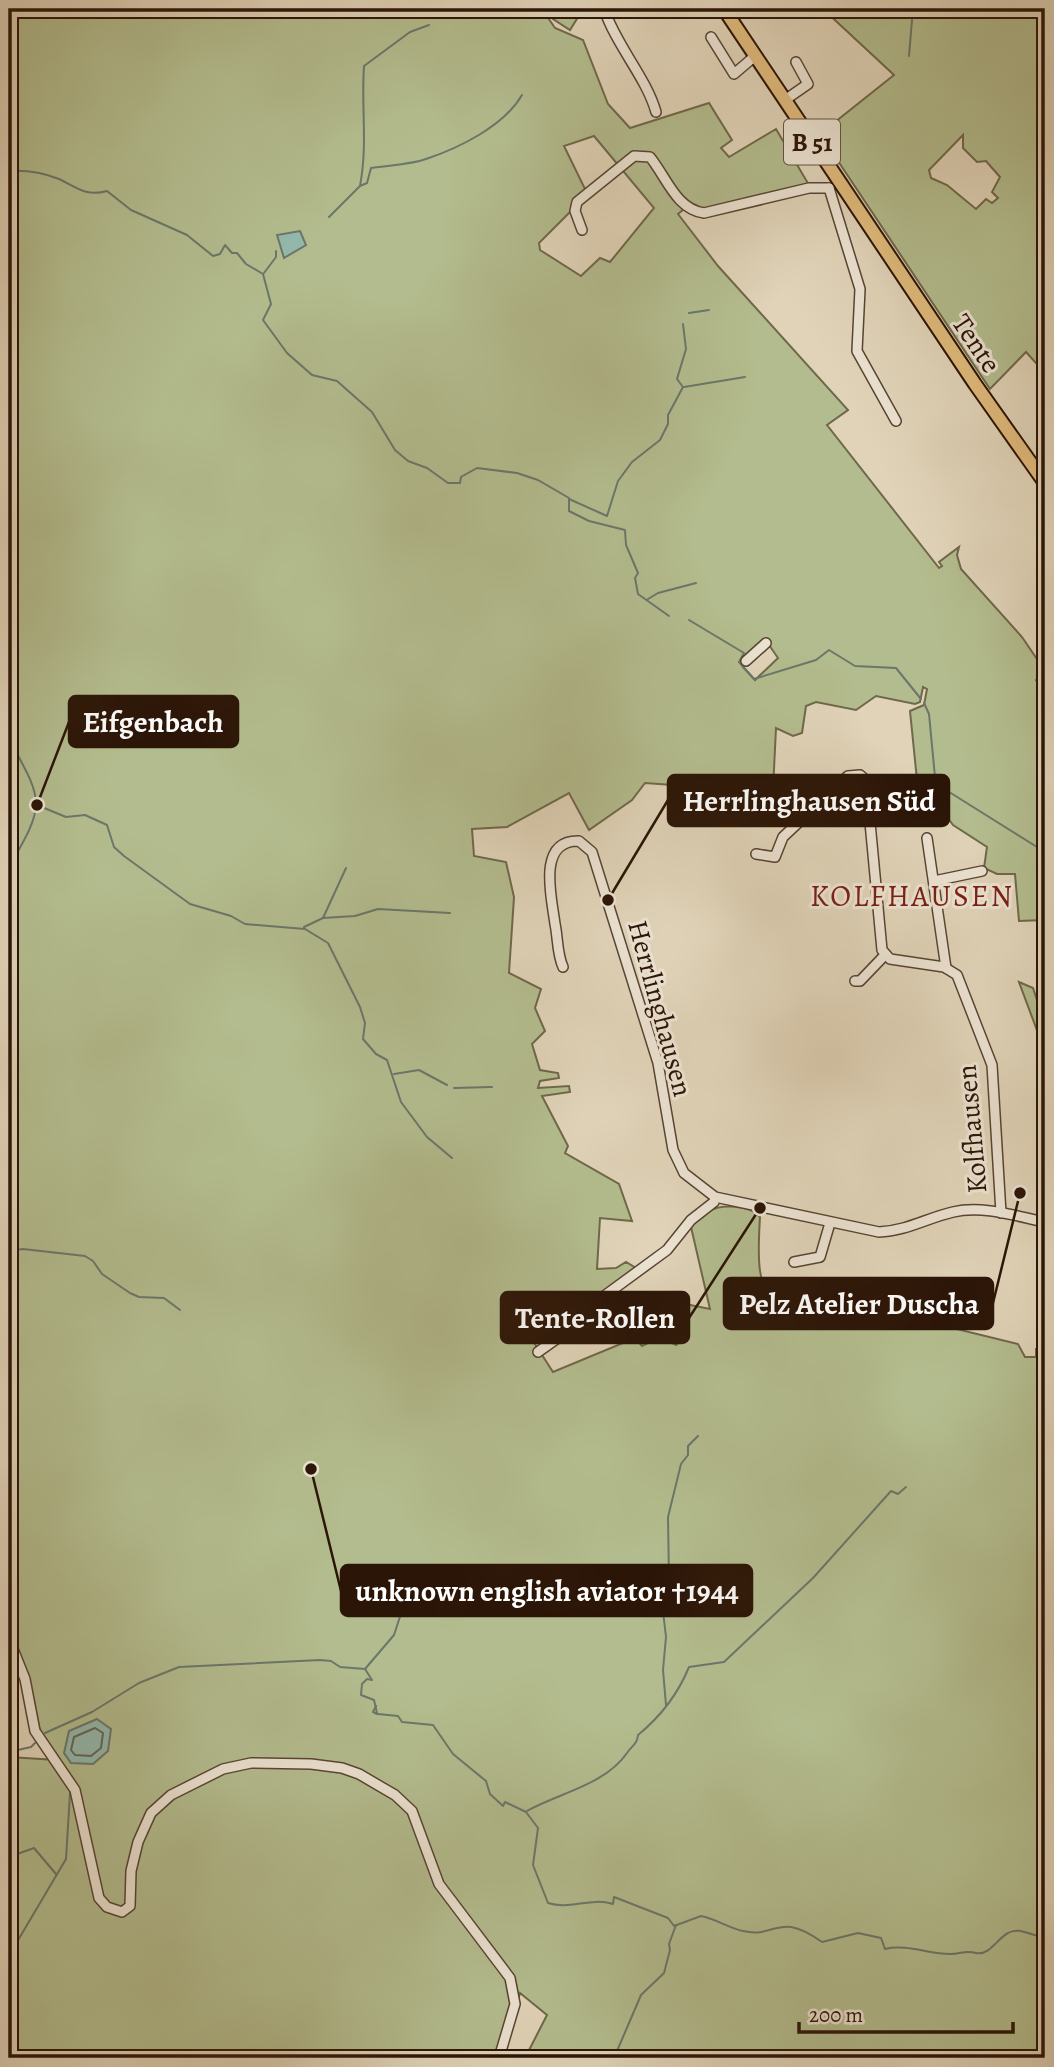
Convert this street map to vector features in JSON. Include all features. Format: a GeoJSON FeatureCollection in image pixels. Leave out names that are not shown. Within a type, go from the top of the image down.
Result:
{"type":"FeatureCollection","features":[{"type":"Feature","properties":{"kind":"main road","name":"B 51"},"geometry":{"type":"LineString","coordinates":[[724,9],[785,100],[834,185]]}},
{"type":"Feature","properties":{"kind":"main road","name":"Tente"},"geometry":{"type":"LineString","coordinates":[[834,185],[870,228],[1045,483]]}},
{"type":"Feature","properties":{"kind":"street"},"geometry":{"type":"LineString","coordinates":[[604,9],[614,37],[649,93],[656,112]]}},
{"type":"Feature","properties":{"kind":"street"},"geometry":{"type":"LineString","coordinates":[[711,37],[734,74],[755,56]]}},
{"type":"Feature","properties":{"kind":"street"},"geometry":{"type":"LineString","coordinates":[[785,100],[808,85],[796,62]]}},
{"type":"Feature","properties":{"kind":"street"},"geometry":{"type":"LineString","coordinates":[[582,230],[575,211],[577,202],[634,156],[650,157],[680,202],[692,211],[705,213],[809,188],[834,185],[860,289],[857,351],[896,421]]}},
{"type":"Feature","properties":{"kind":"street"},"geometry":{"type":"LineString","coordinates":[[746,661],[766,643]]}},
{"type":"Feature","properties":{"kind":"street"},"geometry":{"type":"LineString","coordinates":[[756,854],[775,857],[783,837],[792,827],[848,776],[860,775],[868,784],[875,897],[880,943],[885,955],[901,961],[946,968]]}},
{"type":"Feature","properties":{"kind":"street","name":"Kolfhausen"},"geometry":{"type":"LineString","coordinates":[[928,838],[946,968],[961,982],[992,1065],[1001,1213]]}},
{"type":"Feature","properties":{"kind":"street","name":"Herrlinghausen"},"geometry":{"type":"LineString","coordinates":[[563,967],[549,868],[562,846],[579,841],[592,852],[658,1063],[674,1153],[690,1180],[715,1197],[830,1223],[889,1232],[956,1212],[1001,1213],[1045,1222]]}},
{"type":"Feature","properties":{"kind":"street"},"geometry":{"type":"LineString","coordinates":[[934,881],[982,871]]}},
{"type":"Feature","properties":{"kind":"street"},"geometry":{"type":"LineString","coordinates":[[855,981],[860,981],[885,955]]}},
{"type":"Feature","properties":{"kind":"street"},"geometry":{"type":"LineString","coordinates":[[538,1352],[569,1330],[596,1302],[667,1250],[691,1220],[714,1202],[715,1197]]}},
{"type":"Feature","properties":{"kind":"street"},"geometry":{"type":"LineString","coordinates":[[794,1262],[820,1257],[830,1223]]}},
{"type":"Feature","properties":{"kind":"street"},"geometry":{"type":"LineString","coordinates":[[9,1639],[25,1679],[33,1723],[40,1741],[75,1790],[93,1881],[99,1898],[112,1910],[122,1912],[131,1906],[131,1871],[138,1842],[151,1813],[163,1800],[204,1778],[240,1764],[281,1762],[333,1766],[379,1784],[408,1805],[419,1823],[439,1884],[510,1978],[515,2004],[499,2058]]}},
{"type":"Feature","properties":{"kind":"green space"},"geometry":{"type":"Polygon","coordinates":[[[9,9],[542,9],[555,28],[583,40],[608,104],[630,128],[709,103],[732,140],[721,148],[729,157],[776,129],[809,185],[706,210],[689,205],[678,214],[718,266],[848,410],[827,425],[939,568],[942,566],[939,562],[959,547],[957,555],[961,569],[1022,637],[1045,671],[1036,680],[1045,692],[1045,920],[1019,921],[1015,874],[997,874],[984,868],[987,847],[953,825],[945,814],[924,809],[903,791],[917,780],[910,711],[924,705],[927,689],[923,687],[920,702],[915,704],[876,696],[856,710],[816,702],[806,706],[802,733],[793,736],[776,728],[773,790],[749,799],[738,793],[708,803],[704,791],[687,786],[645,783],[632,800],[589,830],[569,793],[507,827],[472,829],[474,856],[506,862],[514,897],[509,973],[541,989],[535,1008],[545,1031],[532,1044],[540,1070],[558,1073],[559,1078],[540,1081],[538,1088],[569,1086],[570,1092],[542,1096],[568,1146],[565,1153],[619,1184],[632,1221],[600,1218],[597,1269],[616,1268],[626,1262],[636,1268],[592,1299],[524,1327],[553,1372],[635,1338],[642,1346],[660,1337],[676,1345],[685,1337],[677,1326],[690,1314],[685,1304],[710,1309],[691,1227],[709,1211],[721,1207],[736,1207],[750,1210],[760,1217],[759,1256],[762,1280],[765,1292],[778,1315],[788,1303],[828,1291],[831,1299],[848,1286],[876,1290],[875,1309],[1018,1344],[1025,1357],[1036,1357],[1036,1349],[1045,1349],[1045,2058],[525,2058],[547,2015],[520,1993],[502,2058],[9,2058],[9,1757],[58,1760],[41,1736],[29,1678],[9,1629],[9,9]],[[594,136],[564,146],[586,191],[571,206],[571,211],[539,243],[540,250],[581,276],[600,258],[610,262],[654,208],[594,136]],[[769,645],[743,667],[755,680],[778,658],[769,645]]]}},
{"type":"Feature","properties":{"kind":"green space"},"geometry":{"type":"Polygon","coordinates":[[[544,9],[583,9],[570,30],[553,19],[544,9]]]}},
{"type":"Feature","properties":{"kind":"green space"},"geometry":{"type":"Polygon","coordinates":[[[823,9],[1045,9],[1045,373],[1026,352],[990,389],[820,134],[894,75],[823,9]],[[963,135],[929,170],[931,178],[947,185],[976,209],[986,199],[992,203],[998,198],[992,192],[1000,177],[986,161],[977,162],[963,148],[963,135]]]}},
{"type":"Feature","properties":{"kind":"green space"},"geometry":{"type":"Polygon","coordinates":[[[1019,982],[1033,988],[1045,1024],[1045,1052],[1019,982]]]}},
{"type":"Feature","properties":{"kind":"water"},"geometry":{"type":"Polygon","coordinates":[[[300,231],[306,245],[284,258],[277,235],[300,231]]]}},
{"type":"Feature","properties":{"kind":"water"},"geometry":{"type":"Polygon","coordinates":[[[97,1719],[111,1729],[108,1751],[93,1764],[71,1763],[64,1753],[69,1731],[97,1719]]]}},
{"type":"Feature","properties":{"kind":"waterway"},"geometry":{"type":"LineString","coordinates":[[913,12],[916,9]]}},
{"type":"Feature","properties":{"kind":"waterway"},"geometry":{"type":"LineString","coordinates":[[909,56],[912,20]]}},
{"type":"Feature","properties":{"kind":"waterway"},"geometry":{"type":"LineString","coordinates":[[360,186],[364,155],[364,66],[410,32],[429,25]]}},
{"type":"Feature","properties":{"kind":"waterway"},"geometry":{"type":"LineString","coordinates":[[329,217],[360,186],[367,183],[371,168],[419,161],[466,142],[504,117],[522,95]]}},
{"type":"Feature","properties":{"kind":"waterway"},"geometry":{"type":"LineString","coordinates":[[9,171],[47,175],[87,192],[107,191],[131,210],[187,235],[213,256],[220,254],[225,245],[232,253],[237,253],[246,264],[263,274],[271,304],[263,320],[287,353],[312,375],[337,381],[372,412],[395,450],[408,461],[427,468],[448,483],[460,483],[461,477],[477,468],[517,473],[538,480],[569,498],[569,511],[589,521],[625,530],[626,545],[638,573],[635,578],[638,594],[669,616]]}},
{"type":"Feature","properties":{"kind":"waterway"},"geometry":{"type":"LineString","coordinates":[[264,273],[276,257],[276,251]]}},
{"type":"Feature","properties":{"kind":"waterway"},"geometry":{"type":"LineString","coordinates":[[689,313],[709,310]]}},
{"type":"Feature","properties":{"kind":"waterway"},"geometry":{"type":"LineString","coordinates":[[569,499],[607,516],[618,481],[632,462],[660,440],[668,424],[668,415],[683,387],[677,379],[686,349],[683,324]]}},
{"type":"Feature","properties":{"kind":"waterway"},"geometry":{"type":"LineString","coordinates":[[684,387],[745,377]]}},
{"type":"Feature","properties":{"kind":"waterway"},"geometry":{"type":"LineString","coordinates":[[648,599],[658,593],[696,583]]}},
{"type":"Feature","properties":{"kind":"waterway"},"geometry":{"type":"LineString","coordinates":[[689,620],[744,653],[739,662],[754,679],[816,660],[829,650],[855,666],[896,668],[921,699]]}},
{"type":"Feature","properties":{"kind":"waterway"},"geometry":{"type":"LineString","coordinates":[[924,703],[929,714],[938,785],[1045,852]]}},
{"type":"Feature","properties":{"kind":"waterway"},"geometry":{"type":"LineString","coordinates":[[9,739],[29,777],[36,803],[30,829],[9,867]]}},
{"type":"Feature","properties":{"kind":"waterway"},"geometry":{"type":"LineString","coordinates":[[37,805],[66,817],[85,815],[107,825],[114,847],[190,904],[231,916],[245,924],[305,929],[328,943],[360,1007],[365,1023],[363,1039],[376,1054],[387,1060],[401,1102],[427,1137],[452,1158]]}},
{"type":"Feature","properties":{"kind":"waterway"},"geometry":{"type":"LineString","coordinates":[[323,918],[346,868]]}},
{"type":"Feature","properties":{"kind":"waterway"},"geometry":{"type":"LineString","coordinates":[[304,927],[323,918],[355,916],[378,909],[450,913]]}},
{"type":"Feature","properties":{"kind":"waterway"},"geometry":{"type":"LineString","coordinates":[[394,1074],[419,1070],[447,1085]]}},
{"type":"Feature","properties":{"kind":"waterway"},"geometry":{"type":"LineString","coordinates":[[454,1088],[492,1087]]}},
{"type":"Feature","properties":{"kind":"waterway"},"geometry":{"type":"LineString","coordinates":[[9,1251],[23,1249],[85,1256],[93,1261],[102,1274],[130,1293],[139,1297],[164,1298],[180,1310]]}},
{"type":"Feature","properties":{"kind":"waterway"},"geometry":{"type":"LineString","coordinates":[[666,1705],[663,1670],[666,1637],[663,1611],[669,1580],[668,1517],[681,1464],[688,1455],[688,1446],[698,1436]]}},
{"type":"Feature","properties":{"kind":"waterway"},"geometry":{"type":"LineString","coordinates":[[527,1811],[594,1781],[618,1764],[638,1735],[668,1704],[689,1667],[724,1662],[813,1578],[891,1491],[898,1494],[906,1487]]}},
{"type":"Feature","properties":{"kind":"waterway"},"geometry":{"type":"LineString","coordinates":[[365,1669],[394,1635],[407,1595],[415,1586]]}},
{"type":"Feature","properties":{"kind":"waterway"},"geometry":{"type":"LineString","coordinates":[[45,1733],[92,1712],[139,1683],[179,1667],[331,1661],[340,1667],[365,1669],[372,1680],[367,1679],[362,1684],[361,1695],[374,1700],[377,1713]]}},
{"type":"Feature","properties":{"kind":"waterway"},"geometry":{"type":"LineString","coordinates":[[376,1706],[373,1712],[377,1714]]}},
{"type":"Feature","properties":{"kind":"waterway"},"geometry":{"type":"LineString","coordinates":[[378,1714],[398,1716],[402,1722],[433,1725],[453,1754],[486,1781],[490,1794],[503,1806],[505,1802],[526,1812],[538,1828],[533,1865],[548,1903],[613,1904],[614,1897],[668,1918],[674,1926],[701,1916],[743,1931],[763,1932],[778,1927],[795,1928],[822,1942],[858,1933],[881,1938],[885,1949],[901,1948],[942,1954],[985,1952],[1004,1935],[1019,1931],[1038,1936],[1040,1947],[1045,1949]]}},
{"type":"Feature","properties":{"kind":"waterway"},"geometry":{"type":"LineString","coordinates":[[9,1752],[31,1747],[35,1743]]}},
{"type":"Feature","properties":{"kind":"waterway"},"geometry":{"type":"LineString","coordinates":[[14,1947],[66,1859],[70,1793]]}},
{"type":"Feature","properties":{"kind":"waterway"},"geometry":{"type":"LineString","coordinates":[[9,1857],[34,1848],[56,1874]]}},
{"type":"Feature","properties":{"kind":"waterway"},"geometry":{"type":"LineString","coordinates":[[614,2058],[641,1995],[664,1973],[669,1944],[676,1925]]}},
{"type":"Feature","properties":{"kind":"waterway"},"geometry":{"type":"LineString","coordinates":[[1040,1947],[1038,1960],[1045,1966]]}},
{"type":"Feature","properties":{"kind":"place","name":"Eifgenbach"},"geometry":{"type":"Point","coordinates":[37,805]}},
{"type":"Feature","properties":{"kind":"place","name":"Herrlinghausen Süd"},"geometry":{"type":"Point","coordinates":[608,900]}},
{"type":"Feature","properties":{"kind":"place","name":"Pelz Atelier Duscha"},"geometry":{"type":"Point","coordinates":[1020,1193]}},
{"type":"Feature","properties":{"kind":"place","name":"Tente-Rollen"},"geometry":{"type":"Point","coordinates":[760,1208]}},
{"type":"Feature","properties":{"kind":"place","name":"unknown english aviator †1944"},"geometry":{"type":"Point","coordinates":[311,1469]}},
{"type":"Feature","properties":{"kind":"district","name":"KOLFHAUSEN"},"geometry":{"type":"Point","coordinates":[912,896]}}]}
